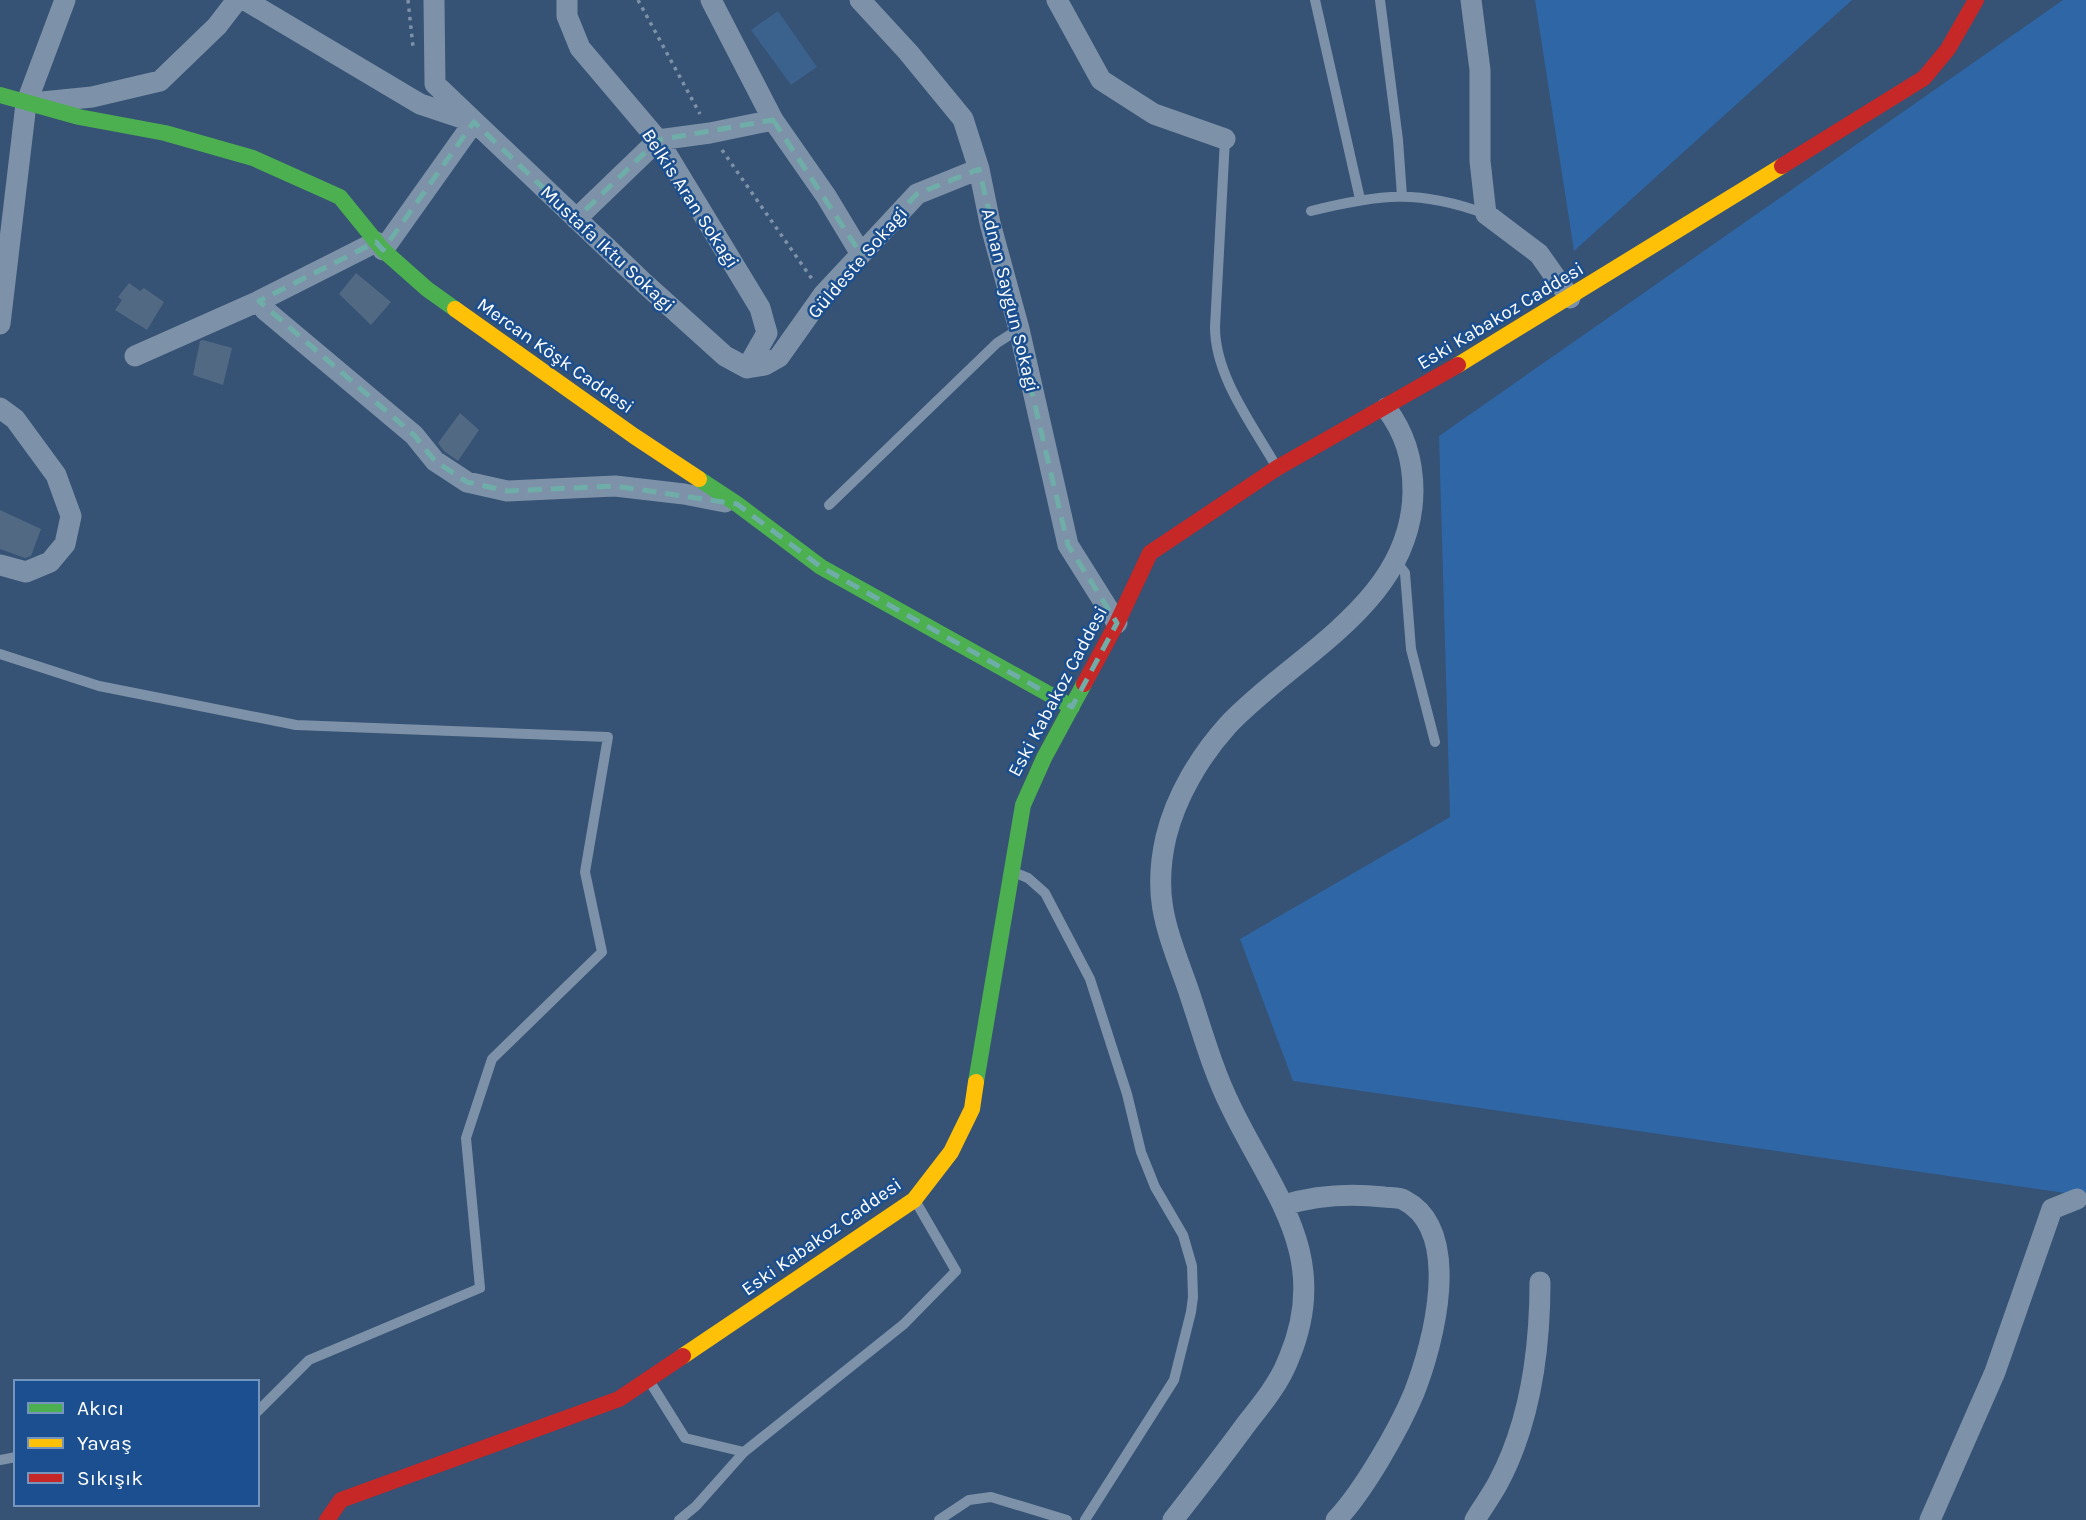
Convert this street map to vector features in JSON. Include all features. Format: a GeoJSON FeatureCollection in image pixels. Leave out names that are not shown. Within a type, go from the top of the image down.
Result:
{"type":"FeatureCollection","features":[{"type":"Feature","properties":{"kind":"street"},"geometry":{"type":"LineString","coordinates":[[26,104],[92,97],[160,81],[217,26],[237,0]]}},
{"type":"Feature","properties":{"kind":"street","name":"Mustafa Iktu Sokagi"},"geometry":{"type":"LineString","coordinates":[[245,0],[420,104],[474,122]]}},
{"type":"Feature","properties":{"kind":"street","name":"Mustafa Iktu Sokagi"},"geometry":{"type":"LineString","coordinates":[[434,0],[435,83],[576,219],[725,356],[747,368]]}},
{"type":"Feature","properties":{"kind":"street","name":"Belkis Aran Sokagi"},"geometry":{"type":"LineString","coordinates":[[567,0],[567,16],[580,48],[658,140],[760,308],[767,333],[747,368]]}},
{"type":"Feature","properties":{"kind":"street"},"geometry":{"type":"LineString","coordinates":[[711,0],[773,120],[826,196],[861,254]]}},
{"type":"Feature","properties":{"kind":"street","name":"Adnan Saygun Sokagi"},"geometry":{"type":"LineString","coordinates":[[860,0],[908,52],[962,119],[979,169],[990,223],[1019,329],[1068,545],[1117,623]]}},
{"type":"Feature","properties":{"kind":"street"},"geometry":{"type":"LineString","coordinates":[[1057,0],[1101,80],[1154,114],[1225,139]]}},
{"type":"Feature","properties":{"kind":"street"},"geometry":{"type":"LineString","coordinates":[[1471,0],[1480,70],[1479,161],[1486,214],[1539,254],[1570,298]]}},
{"type":"Feature","properties":{"kind":"street","name":"Eski Kabakoz Caddesi"},"geometry":{"type":"LineString","coordinates":[[327,1520],[341,1500],[619,1399],[914,1200],[951,1152],[972,1109],[1023,805],[1150,554],[1277,468],[1385,408],[1570,298],[1924,78],[1948,50],[1976,0]]}},
{"type":"Feature","properties":{"kind":"street"},"geometry":{"type":"LineString","coordinates":[[0,324],[26,104],[58,4]]}},
{"type":"Feature","properties":{"kind":"street","name":"Mercan Köşk Caddesi"},"geometry":{"type":"LineString","coordinates":[[0,94],[26,104],[164,133],[253,158],[340,197],[379,246],[427,289],[634,436],[737,504],[821,567],[1072,706]]}},
{"type":"Feature","properties":{"kind":"street"},"geometry":{"type":"LineString","coordinates":[[576,219],[658,140],[773,120]]}},
{"type":"Feature","properties":{"kind":"street"},"geometry":{"type":"LineString","coordinates":[[135,356],[379,246],[474,122]]}},
{"type":"Feature","properties":{"kind":"street","name":"Güldeste Sokagi"},"geometry":{"type":"LineString","coordinates":[[747,368],[765,365],[779,357],[823,295],[917,194],[979,169]]}},
{"type":"Feature","properties":{"kind":"street"},"geometry":{"type":"LineString","coordinates":[[259,301],[265,310],[414,435],[435,461],[467,482],[507,491],[615,486],[684,494],[737,504]]}},
{"type":"Feature","properties":{"kind":"street"},"geometry":{"type":"LineString","coordinates":[[1173,1520],[1272,1390],[1299,1331],[1304,1294],[1303,1262],[1296,1234],[1284,1205],[1230,1107],[1163,919],[1160,869],[1167,835],[1180,800],[1200,762],[1219,737],[1244,709],[1335,632],[1381,585],[1396,561],[1406,537],[1413,506],[1413,476],[1409,449],[1398,425],[1385,408]]}},
{"type":"Feature","properties":{"kind":"street"},"geometry":{"type":"LineString","coordinates":[[0,565],[26,572],[50,562],[65,544],[72,516],[56,475],[8,413]]}},
{"type":"Feature","properties":{"kind":"street"},"geometry":{"type":"LineString","coordinates":[[1284,1205],[1318,1196],[1340,1194],[1402,1199],[1421,1214],[1437,1243],[1437,1301],[1422,1371],[1404,1416],[1344,1517]]}},
{"type":"Feature","properties":{"kind":"street"},"geometry":{"type":"LineString","coordinates":[[1930,1520],[1995,1373],[2052,1209],[2077,1199]]}},
{"type":"Feature","properties":{"kind":"street"},"geometry":{"type":"LineString","coordinates":[[1475,1520],[1498,1482],[1528,1400],[1538,1342],[1540,1282]]}},
{"type":"Feature","properties":{"kind":"lane"},"geometry":{"type":"LineString","coordinates":[[1315,0],[1360,199]]}},
{"type":"Feature","properties":{"kind":"lane"},"geometry":{"type":"LineString","coordinates":[[1380,0],[1398,140],[1402,196]]}},
{"type":"Feature","properties":{"kind":"lane"},"geometry":{"type":"LineString","coordinates":[[1225,139],[1216,348],[1221,368],[1277,468]]}},
{"type":"Feature","properties":{"kind":"lane"},"geometry":{"type":"LineString","coordinates":[[1311,211],[1360,199],[1402,196],[1444,201],[1486,214]]}},
{"type":"Feature","properties":{"kind":"lane"},"geometry":{"type":"LineString","coordinates":[[829,505],[997,343],[1019,329]]}},
{"type":"Feature","properties":{"kind":"lane"},"geometry":{"type":"LineString","coordinates":[[1396,561],[1405,573],[1411,649],[1436,741]]}},
{"type":"Feature","properties":{"kind":"lane"},"geometry":{"type":"LineString","coordinates":[[0,654],[99,685],[296,725],[608,737],[584,872],[602,952],[492,1059],[466,1138],[480,1288],[309,1360],[259,1410]]}},
{"type":"Feature","properties":{"kind":"lane"},"geometry":{"type":"LineString","coordinates":[[1010,871],[1028,878],[1045,893],[1090,979],[1127,1094],[1141,1152],[1155,1187],[1183,1235],[1192,1266],[1194,1297],[1174,1380],[1085,1520]]}},
{"type":"Feature","properties":{"kind":"lane"},"geometry":{"type":"LineString","coordinates":[[680,1520],[744,1452],[904,1324],[957,1271],[914,1200]]}},
{"type":"Feature","properties":{"kind":"lane"},"geometry":{"type":"LineString","coordinates":[[649,1379],[685,1438],[744,1452]]}},
{"type":"Feature","properties":{"kind":"lane"},"geometry":{"type":"LineString","coordinates":[[939,1520],[969,1500],[991,1497],[1067,1520]]}},
{"type":"Feature","properties":{"kind":"highlighted area"},"geometry":{"type":"Polygon","coordinates":[[[773,120],[861,254],[917,194],[979,169],[1068,545],[1117,623],[1072,707],[821,567],[737,504],[615,486],[507,491],[467,482],[435,461],[414,435],[259,301],[376,242],[383,250],[474,122],[576,219],[658,140],[773,120]]]}},
{"type":"Feature","properties":{"kind":"shaded area"},"geometry":{"type":"Polygon","coordinates":[[[1535,0],[1852,0],[1574,251],[1535,0]]]}},
{"type":"Feature","properties":{"kind":"shaded area"},"geometry":{"type":"Polygon","coordinates":[[[2063,0],[2086,0],[2086,1196],[1293,1081],[1240,939],[1450,817],[1439,436],[2063,0]]]}},
{"type":"Feature","properties":{"kind":"shaded area"},"geometry":{"type":"Polygon","coordinates":[[[778,11],[817,67],[791,85],[751,30],[778,11]]]}},
{"type":"Feature","properties":{"kind":"building"},"geometry":{"type":"Polygon","coordinates":[[[356,273],[391,302],[371,325],[339,294],[356,273]]]}},
{"type":"Feature","properties":{"kind":"building"},"geometry":{"type":"Polygon","coordinates":[[[129,283],[140,291],[144,288],[164,302],[147,330],[115,310],[122,300],[118,297],[129,283]]]}},
{"type":"Feature","properties":{"kind":"building"},"geometry":{"type":"Polygon","coordinates":[[[200,341],[232,348],[223,385],[193,375],[200,341]]]}},
{"type":"Feature","properties":{"kind":"building"},"geometry":{"type":"Polygon","coordinates":[[[460,413],[479,430],[458,461],[438,443],[460,413]]]}},
{"type":"Feature","properties":{"kind":"building"},"geometry":{"type":"Polygon","coordinates":[[[0,510],[41,529],[31,556],[25,558],[0,549],[0,510]]]}},
{"type":"Feature","properties":{"kind":"traffic: fast"},"geometry":{"type":"LineString","coordinates":[[0,95],[79,117],[165,133],[253,158],[340,197],[383,250],[427,289],[455,309]]}},
{"type":"Feature","properties":{"kind":"traffic: fast"},"geometry":{"type":"LineString","coordinates":[[699,479],[821,567],[1072,707]]}},
{"type":"Feature","properties":{"kind":"traffic: fast"},"geometry":{"type":"LineString","coordinates":[[976,1082],[1023,805],[1044,758],[1084,684]]}},
{"type":"Feature","properties":{"kind":"traffic: slow"},"geometry":{"type":"LineString","coordinates":[[1458,365],[1782,166]]}},
{"type":"Feature","properties":{"kind":"traffic: slow"},"geometry":{"type":"LineString","coordinates":[[455,309],[699,479]]}},
{"type":"Feature","properties":{"kind":"traffic: slow"},"geometry":{"type":"LineString","coordinates":[[683,1356],[914,1200],[951,1152],[972,1109],[976,1082]]}},
{"type":"Feature","properties":{"kind":"traffic: jam"},"geometry":{"type":"LineString","coordinates":[[1782,166],[1924,78],[1948,49],[1976,0]]}},
{"type":"Feature","properties":{"kind":"traffic: jam"},"geometry":{"type":"LineString","coordinates":[[1084,684],[1150,553],[1277,468],[1458,365]]}},
{"type":"Feature","properties":{"kind":"traffic: jam"},"geometry":{"type":"LineString","coordinates":[[327,1520],[341,1500],[619,1399],[683,1356]]}}]}
